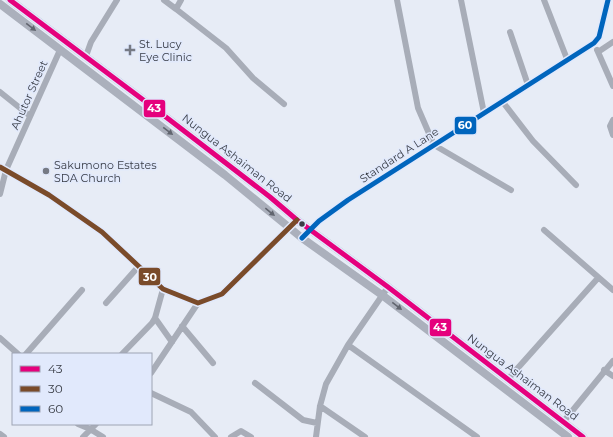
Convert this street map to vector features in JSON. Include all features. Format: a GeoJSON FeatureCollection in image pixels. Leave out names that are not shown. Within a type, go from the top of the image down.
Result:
{"type":"FeatureCollection","features":[{"type":"Feature","properties":{"kind":"main road","name":"Nungua Ashaiman Road"},"geometry":{"type":"LineString","coordinates":[[10,0],[86,56],[270,197],[297,220],[388,287],[447,334],[508,378],[583,437]]}},
{"type":"Feature","properties":{"kind":"main road","name":"Nungua Ashaiman Road"},"geometry":{"type":"LineString","coordinates":[[0,4],[225,175],[302,238],[382,295],[568,437]]}},
{"type":"Feature","properties":{"kind":"street"},"geometry":{"type":"LineString","coordinates":[[86,56],[91,42],[117,0]]}},
{"type":"Feature","properties":{"kind":"street"},"geometry":{"type":"LineString","coordinates":[[164,0],[226,48],[253,78],[284,104]]}},
{"type":"Feature","properties":{"kind":"street"},"geometry":{"type":"LineString","coordinates":[[176,9],[181,0]]}},
{"type":"Feature","properties":{"kind":"street"},"geometry":{"type":"LineString","coordinates":[[397,0],[418,108],[434,145],[511,190]]}},
{"type":"Feature","properties":{"kind":"street"},"geometry":{"type":"LineString","coordinates":[[461,0],[484,113]]}},
{"type":"Feature","properties":{"kind":"street"},"geometry":{"type":"LineString","coordinates":[[544,0],[567,59]]}},
{"type":"Feature","properties":{"kind":"street"},"geometry":{"type":"LineString","coordinates":[[608,0],[599,38],[594,43],[601,63],[613,86]]}},
{"type":"Feature","properties":{"kind":"street"},"geometry":{"type":"LineString","coordinates":[[510,32],[528,85]]}},
{"type":"Feature","properties":{"kind":"street"},"geometry":{"type":"LineString","coordinates":[[598,52],[613,42]]}},
{"type":"Feature","properties":{"kind":"street","name":"Standard A Lane"},"geometry":{"type":"LineString","coordinates":[[302,238],[309,229],[348,200],[594,43]]}},
{"type":"Feature","properties":{"kind":"street","name":"Ahutor Street"},"geometry":{"type":"LineString","coordinates":[[0,194],[3,169],[30,116],[60,50]]}},
{"type":"Feature","properties":{"kind":"street"},"geometry":{"type":"LineString","coordinates":[[0,92],[30,116]]}},
{"type":"Feature","properties":{"kind":"street"},"geometry":{"type":"LineString","coordinates":[[502,101],[533,141],[576,185]]}},
{"type":"Feature","properties":{"kind":"street"},"geometry":{"type":"LineString","coordinates":[[613,120],[610,126],[613,135]]}},
{"type":"Feature","properties":{"kind":"street"},"geometry":{"type":"LineString","coordinates":[[3,169],[49,195],[102,232],[163,289],[198,303]]}},
{"type":"Feature","properties":{"kind":"street"},"geometry":{"type":"LineString","coordinates":[[152,372],[198,303],[222,294],[291,228],[297,220]]}},
{"type":"Feature","properties":{"kind":"street"},"geometry":{"type":"LineString","coordinates":[[544,230],[613,290]]}},
{"type":"Feature","properties":{"kind":"street"},"geometry":{"type":"LineString","coordinates":[[106,303],[138,267]]}},
{"type":"Feature","properties":{"kind":"street"},"geometry":{"type":"LineString","coordinates":[[508,378],[598,278]]}},
{"type":"Feature","properties":{"kind":"street"},"geometry":{"type":"LineString","coordinates":[[316,437],[320,406],[326,384],[348,345],[388,287]]}},
{"type":"Feature","properties":{"kind":"street"},"geometry":{"type":"LineString","coordinates":[[123,353],[155,318],[163,289]]}},
{"type":"Feature","properties":{"kind":"street"},"geometry":{"type":"LineString","coordinates":[[27,353],[82,290]]}},
{"type":"Feature","properties":{"kind":"street"},"geometry":{"type":"LineString","coordinates":[[155,318],[172,342]]}},
{"type":"Feature","properties":{"kind":"street"},"geometry":{"type":"LineString","coordinates":[[182,326],[213,363]]}},
{"type":"Feature","properties":{"kind":"street"},"geometry":{"type":"LineString","coordinates":[[0,338],[17,353]]}},
{"type":"Feature","properties":{"kind":"street"},"geometry":{"type":"LineString","coordinates":[[348,345],[477,437]]}},
{"type":"Feature","properties":{"kind":"street"},"geometry":{"type":"LineString","coordinates":[[564,421],[604,370],[613,361]]}},
{"type":"Feature","properties":{"kind":"street"},"geometry":{"type":"LineString","coordinates":[[604,370],[613,376]]}},
{"type":"Feature","properties":{"kind":"street"},"geometry":{"type":"LineString","coordinates":[[255,383],[303,420],[317,423]]}},
{"type":"Feature","properties":{"kind":"street"},"geometry":{"type":"LineString","coordinates":[[152,393],[191,412],[215,437]]}},
{"type":"Feature","properties":{"kind":"street"},"geometry":{"type":"LineString","coordinates":[[320,406],[365,437]]}},
{"type":"Feature","properties":{"kind":"street"},"geometry":{"type":"LineString","coordinates":[[80,425],[103,437]]}},
{"type":"Feature","properties":{"kind":"street"},"geometry":{"type":"LineString","coordinates":[[83,437],[95,425]]}},
{"type":"Feature","properties":{"kind":"street"},"geometry":{"type":"LineString","coordinates":[[231,437],[241,431],[251,437]]}},
{"type":"Feature","properties":{"kind":"street"},"geometry":{"type":"LineString","coordinates":[[0,434],[4,437]]}},
{"type":"Feature","properties":{"kind":"transit line","name":"43"},"geometry":{"type":"LineString","coordinates":[[10,0],[162,114],[270,197],[297,220],[388,287],[583,437]]}},
{"type":"Feature","properties":{"kind":"transit line","name":"60"},"geometry":{"type":"LineString","coordinates":[[302,238],[319,221],[348,200],[594,43],[599,37],[608,0]]}},
{"type":"Feature","properties":{"kind":"transit line","name":"30"},"geometry":{"type":"LineString","coordinates":[[0,167],[49,195],[102,232],[163,289],[198,303],[222,294],[297,220]]}},
{"type":"Feature","properties":{"kind":"place","name":"St. Lucy Eye Clinic"},"geometry":{"type":"Point","coordinates":[130,50]}},
{"type":"Feature","properties":{"kind":"place","name":"Sakumono Estates SDA Church"},"geometry":{"type":"Point","coordinates":[46,171]}}]}
